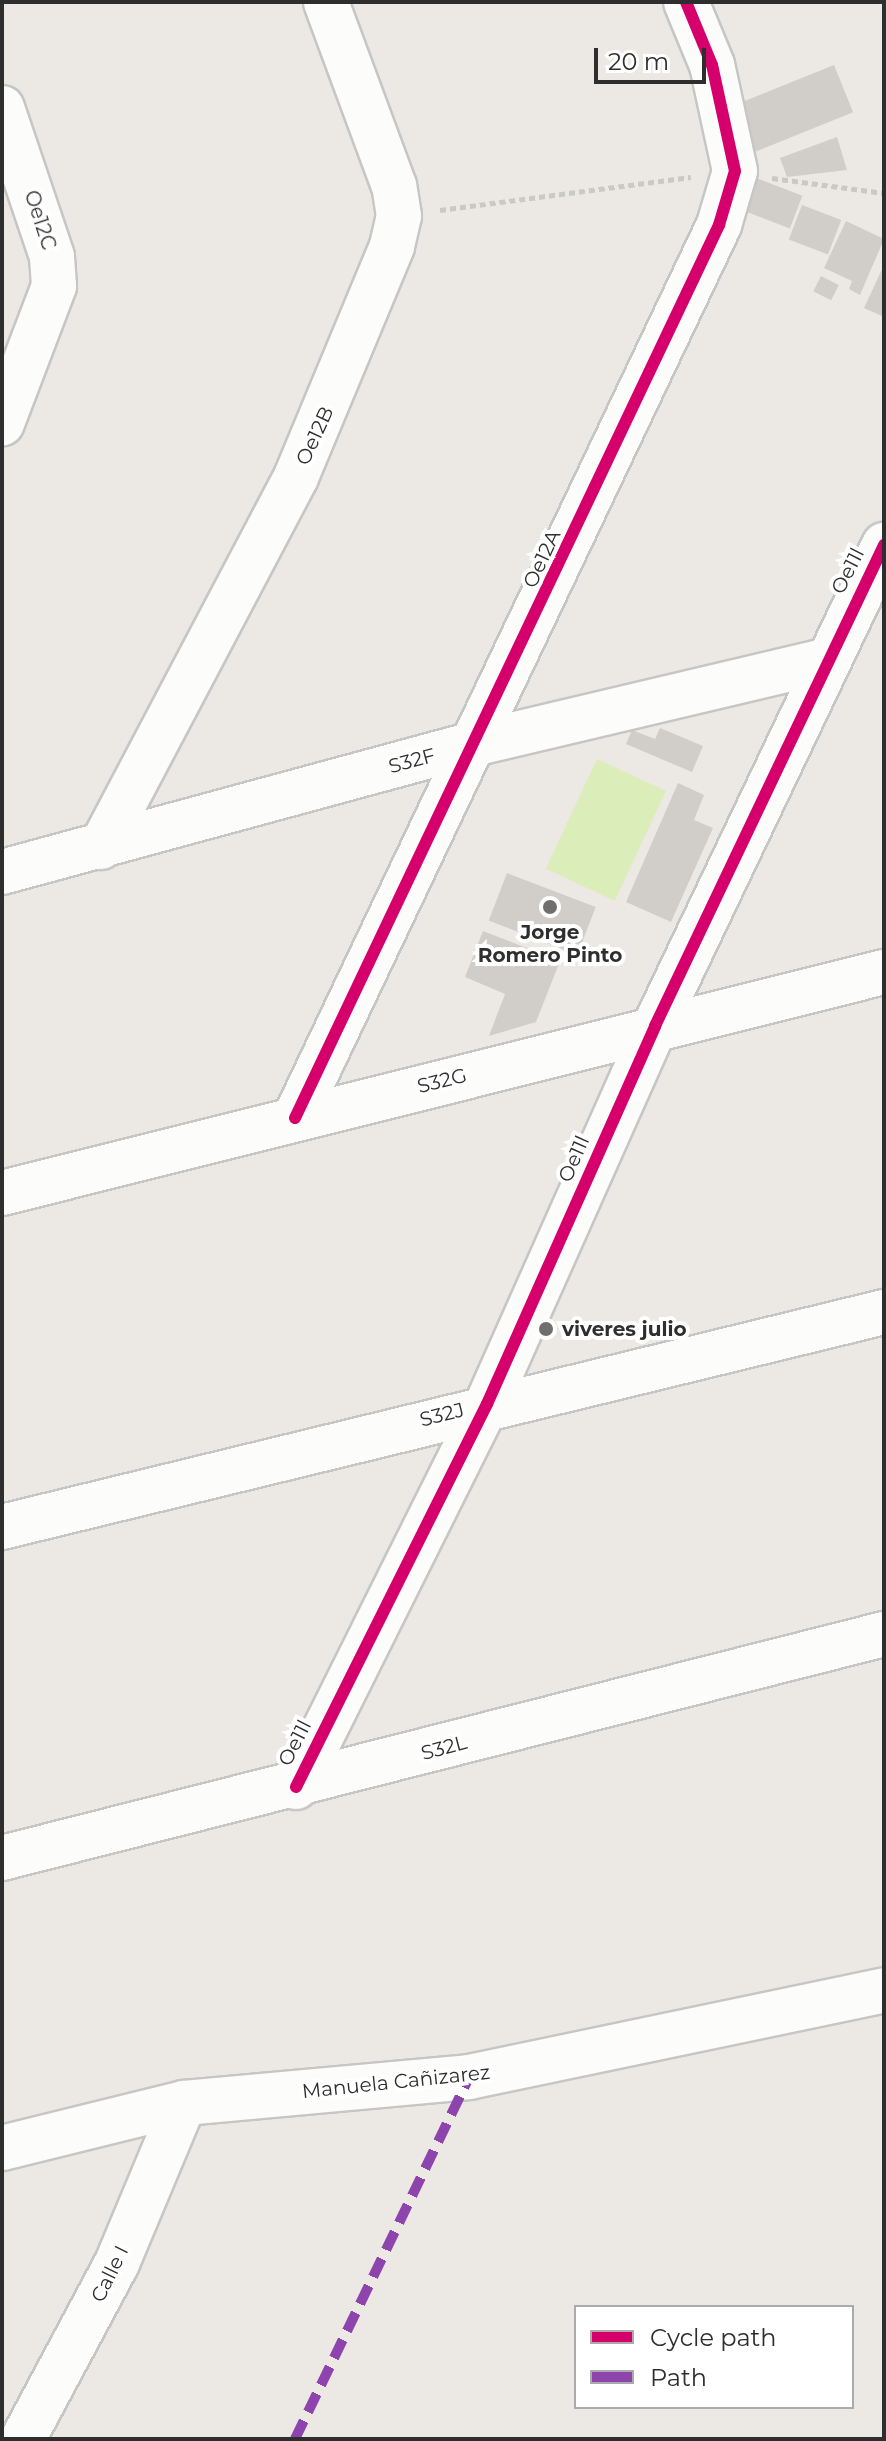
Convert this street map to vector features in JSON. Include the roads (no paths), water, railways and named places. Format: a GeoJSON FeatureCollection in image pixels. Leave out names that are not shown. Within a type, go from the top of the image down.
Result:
{"type":"FeatureCollection","features":[{"type":"Feature","properties":{"kind":"street","name":"Oe12B"},"geometry":{"type":"LineString","coordinates":[[101,847],[315,436],[399,216],[326,2]]}},
{"type":"Feature","properties":{"kind":"street","name":"Oe12A"},"geometry":{"type":"LineString","coordinates":[[295,1118],[719,225],[735,171],[712,65],[686,2]]}},
{"type":"Feature","properties":{"kind":"street","name":"Oe12C"},"geometry":{"type":"LineString","coordinates":[[2,108],[52,257],[54,286],[2,423]]}},
{"type":"Feature","properties":{"kind":"street","name":"Oe11l"},"geometry":{"type":"LineString","coordinates":[[296,1787],[487,1404],[655,1026],[824,661],[884,545]]}},
{"type":"Feature","properties":{"kind":"street","name":"S32F"},"geometry":{"type":"LineString","coordinates":[[2,872],[473,744],[824,661]]}},
{"type":"Feature","properties":{"kind":"street","name":"S32G"},"geometry":{"type":"LineString","coordinates":[[2,1193],[655,1026],[884,972]]}},
{"type":"Feature","properties":{"kind":"street","name":"S32J"},"geometry":{"type":"LineString","coordinates":[[2,1527],[487,1404],[884,1312]]}},
{"type":"Feature","properties":{"kind":"street","name":"S32L"},"geometry":{"type":"LineString","coordinates":[[2,1858],[296,1787],[884,1634]]}},
{"type":"Feature","properties":{"kind":"street","name":"Manuela Cañizarez"},"geometry":{"type":"LineString","coordinates":[[2,2148],[184,2103],[469,2077],[884,1990]]}},
{"type":"Feature","properties":{"kind":"street","name":"Calle I"},"geometry":{"type":"LineString","coordinates":[[23,2439],[117,2263],[184,2103]]}},
{"type":"Feature","properties":{"kind":"place","name":"Jorge Romero Pinto"},"geometry":{"type":"Point","coordinates":[550,907]}},
{"type":"Feature","properties":{"kind":"place","name":"viveres julio"},"geometry":{"type":"Point","coordinates":[546,1329]}}]}
